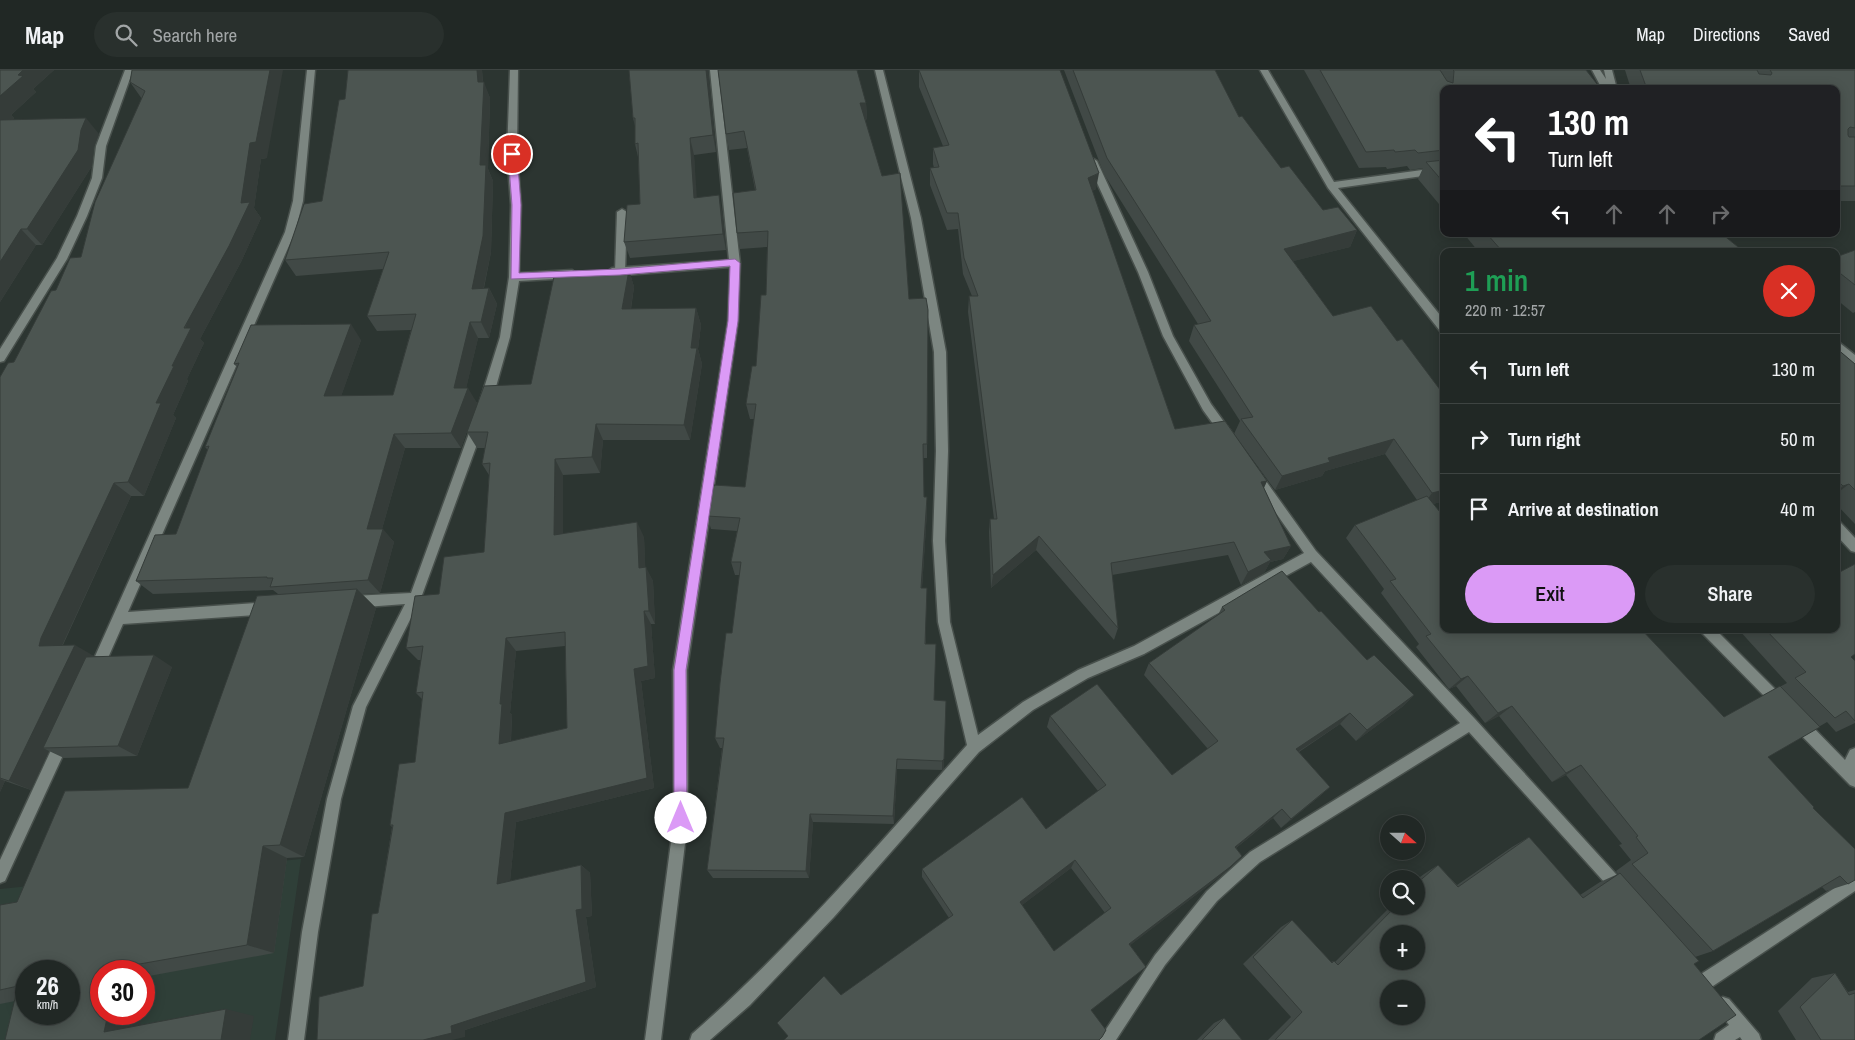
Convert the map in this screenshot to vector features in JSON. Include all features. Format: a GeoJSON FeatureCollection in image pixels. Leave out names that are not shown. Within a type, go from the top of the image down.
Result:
{"type":"FeatureCollection","features":[{"type":"Feature","properties":{"kind":"street"},"geometry":{"type":"LineString","coordinates":[[0,358],[62,259],[82,216],[97,178],[101,146],[129,70]]}},
{"type":"Feature","properties":{"kind":"street"},"geometry":{"type":"LineString","coordinates":[[91,680],[290,232],[298,201],[311,70]]}},
{"type":"Feature","properties":{"kind":"street"},"geometry":{"type":"LineString","coordinates":[[296,1040],[310,932],[334,799],[360,706],[415,598],[489,392],[505,337],[514,277],[516,205],[512,154],[514,70]]}},
{"type":"Feature","properties":{"kind":"street"},"geometry":{"type":"LineString","coordinates":[[652,1040],[681,818],[680,670],[733,321],[735,263],[714,70]]}},
{"type":"Feature","properties":{"kind":"street"},"geometry":{"type":"LineString","coordinates":[[879,70],[916,218],[940,352],[942,451],[939,541],[944,622],[974,747]]}},
{"type":"Feature","properties":{"kind":"street"},"geometry":{"type":"LineString","coordinates":[[1264,70],[1331,186],[1440,323]]}},
{"type":"Feature","properties":{"kind":"street"},"geometry":{"type":"LineString","coordinates":[[1596,70],[1605,85]]}},
{"type":"Feature","properties":{"kind":"street"},"geometry":{"type":"LineString","coordinates":[[1608,70],[1612,85]]}},
{"type":"Feature","properties":{"kind":"street"},"geometry":{"type":"LineString","coordinates":[[1088,151],[1098,178],[1143,272],[1168,336],[1207,407],[1235,446]]}},
{"type":"Feature","properties":{"kind":"street"},"geometry":{"type":"LineString","coordinates":[[1331,186],[1440,171]]}},
{"type":"Feature","properties":{"kind":"street"},"geometry":{"type":"LineString","coordinates":[[620,272],[622,212]]}},
{"type":"Feature","properties":{"kind":"street"},"geometry":{"type":"LineString","coordinates":[[601,273],[735,263]]}},
{"type":"Feature","properties":{"kind":"street"},"geometry":{"type":"LineString","coordinates":[[514,277],[582,274]]}},
{"type":"Feature","properties":{"kind":"street"},"geometry":{"type":"LineString","coordinates":[[1840,348],[1855,361]]}},
{"type":"Feature","properties":{"kind":"street"},"geometry":{"type":"LineString","coordinates":[[1246,461],[1312,555],[1470,724],[1630,901]]}},
{"type":"Feature","properties":{"kind":"street"},"geometry":{"type":"LineString","coordinates":[[1840,530],[1855,547]]}},
{"type":"Feature","properties":{"kind":"street"},"geometry":{"type":"LineString","coordinates":[[698,1040],[744,999],[829,912],[974,747],[1028,706],[1083,674],[1139,650],[1312,555]]}},
{"type":"Feature","properties":{"kind":"street"},"geometry":{"type":"LineString","coordinates":[[336,603],[415,598]]}},
{"type":"Feature","properties":{"kind":"street"},"geometry":{"type":"LineString","coordinates":[[120,618],[277,607]]}},
{"type":"Feature","properties":{"kind":"street"},"geometry":{"type":"LineString","coordinates":[[1711,633],[1851,775]]}},
{"type":"Feature","properties":{"kind":"street"},"geometry":{"type":"LineString","coordinates":[[1107,1040],[1160,960],[1212,896],[1255,857],[1470,724]]}},
{"type":"Feature","properties":{"kind":"street"},"geometry":{"type":"LineString","coordinates":[[0,876],[70,725]]}},
{"type":"Feature","properties":{"kind":"street"},"geometry":{"type":"LineString","coordinates":[[1851,775],[1855,756]]}},
{"type":"Feature","properties":{"kind":"street"},"geometry":{"type":"LineString","coordinates":[[1753,1040],[1701,978],[1855,882]]}},
{"type":"Feature","properties":{"kind":"street"},"geometry":{"type":"LineString","coordinates":[[1722,1040],[1741,1026]]}},
{"type":"Feature","properties":{"kind":"shaded area"},"geometry":{"type":"Polygon","coordinates":[[[301,859],[275,1040],[0,1040],[0,889],[301,859]]]}},
{"type":"Feature","properties":{"kind":"building"},"geometry":{"type":"Polygon","coordinates":[[[0,70],[23,70],[18,75],[23,76],[0,96],[0,70]]]}},
{"type":"Feature","properties":{"kind":"building"},"geometry":{"type":"Polygon","coordinates":[[[132,70],[270,70],[256,142],[250,143],[241,203],[250,202],[229,246],[184,328],[191,328],[156,403],[161,403],[128,482],[114,483],[41,638],[39,646],[75,645],[9,781],[0,778],[0,377],[8,363],[14,362],[51,291],[56,290],[70,258],[81,257],[95,202],[145,91],[130,82],[132,70]]]}},
{"type":"Feature","properties":{"kind":"building"},"geometry":{"type":"Polygon","coordinates":[[[348,70],[477,70],[478,82],[484,82],[480,165],[486,165],[483,236],[472,289],[489,288],[481,322],[470,322],[454,388],[468,388],[451,433],[394,434],[367,529],[383,529],[368,580],[270,587],[273,578],[267,577],[136,581],[155,535],[176,534],[209,446],[205,447],[239,363],[234,364],[251,325],[351,324],[324,396],[393,395],[416,314],[367,316],[389,252],[285,260],[304,204],[322,201],[339,100],[345,99],[348,70]]]}},
{"type":"Feature","properties":{"kind":"building"},"geometry":{"type":"Polygon","coordinates":[[[629,70],[706,70],[713,135],[690,138],[694,198],[719,195],[723,234],[624,242],[627,205],[640,204],[638,143],[635,144],[635,118],[633,118],[629,70]]]}},
{"type":"Feature","properties":{"kind":"building"},"geometry":{"type":"Polygon","coordinates":[[[718,70],[857,70],[866,103],[860,103],[882,176],[900,173],[909,299],[926,298],[928,310],[927,444],[923,444],[924,497],[927,497],[921,588],[927,588],[925,644],[936,644],[934,700],[946,701],[944,759],[942,761],[897,759],[893,816],[810,814],[806,871],[707,870],[724,738],[715,738],[720,683],[726,633],[732,633],[741,562],[731,562],[740,518],[707,516],[714,485],[745,487],[756,404],[746,404],[752,366],[756,366],[761,295],[766,295],[768,231],[737,233],[733,193],[756,190],[744,131],[726,134],[718,70]]]}},
{"type":"Feature","properties":{"kind":"building"},"geometry":{"type":"Polygon","coordinates":[[[919,70],[1060,70],[1099,173],[1088,178],[1175,429],[1225,421],[1267,481],[1261,482],[1291,546],[1264,552],[1271,560],[1248,572],[1234,542],[1111,563],[1118,628],[1039,536],[993,575],[990,519],[997,519],[969,296],[978,296],[964,258],[958,213],[947,213],[930,168],[939,167],[933,148],[949,145],[919,70]]]}},
{"type":"Feature","properties":{"kind":"building"},"geometry":{"type":"Polygon","coordinates":[[[1073,70],[1215,70],[1239,117],[1242,116],[1281,168],[1289,166],[1323,210],[1338,207],[1357,230],[1284,249],[1333,316],[1371,306],[1397,341],[1402,339],[1440,390],[1440,491],[1432,493],[1394,439],[1328,458],[1330,462],[1282,476],[1241,419],[1253,417],[1194,325],[1211,321],[1107,158],[1073,70]]]}},
{"type":"Feature","properties":{"kind":"building"},"geometry":{"type":"Polygon","coordinates":[[[1320,70],[1440,70],[1447,81],[1453,83],[1453,70],[1586,70],[1598,85],[1440,85],[1440,150],[1418,153],[1415,150],[1366,152],[1320,70]]]}},
{"type":"Feature","properties":{"kind":"building"},"geometry":{"type":"Polygon","coordinates":[[[1640,70],[1757,70],[1759,74],[1771,75],[1770,70],[1855,70],[1855,128],[1850,127],[1848,129],[1848,135],[1849,137],[1855,137],[1855,186],[1840,186],[1840,85],[1646,85],[1640,70]]]}},
{"type":"Feature","properties":{"kind":"building"},"geometry":{"type":"Polygon","coordinates":[[[86,118],[81,130],[78,150],[27,229],[21,229],[0,262],[0,120],[86,118]]]}},
{"type":"Feature","properties":{"kind":"building"},"geometry":{"type":"Polygon","coordinates":[[[1440,160],[1440,178],[1426,162],[1440,160]]]}},
{"type":"Feature","properties":{"kind":"building"},"geometry":{"type":"Polygon","coordinates":[[[1490,237],[1726,237],[1739,248],[1499,248],[1490,237]]]}},
{"type":"Feature","properties":{"kind":"building"},"geometry":{"type":"Polygon","coordinates":[[[1855,250],[1855,285],[1840,273],[1840,256],[1855,250]]]}},
{"type":"Feature","properties":{"kind":"building"},"geometry":{"type":"Polygon","coordinates":[[[629,270],[622,309],[696,308],[691,348],[697,348],[684,425],[596,424],[592,457],[555,459],[554,535],[637,522],[639,568],[646,567],[649,611],[644,611],[648,666],[634,669],[647,778],[505,813],[497,884],[581,865],[582,909],[576,910],[586,982],[451,1026],[452,1033],[423,1040],[317,1040],[319,997],[363,986],[372,914],[378,913],[393,825],[390,825],[399,764],[415,762],[423,692],[416,693],[423,646],[406,648],[415,596],[439,594],[444,557],[484,552],[490,463],[482,464],[488,432],[467,432],[484,386],[531,384],[555,272],[629,270]],[[565,632],[506,638],[500,704],[502,704],[499,744],[567,728],[565,632]]]}},
{"type":"Feature","properties":{"kind":"building"},"geometry":{"type":"Polygon","coordinates":[[[1840,351],[1855,364],[1855,490],[1849,484],[1843,486],[1840,483],[1840,351]]]}},
{"type":"Feature","properties":{"kind":"building"},"geometry":{"type":"Polygon","coordinates":[[[1427,496],[1440,512],[1440,633],[1645,633],[1724,717],[1780,686],[1820,727],[1768,757],[1813,808],[1855,849],[1855,880],[1848,884],[1840,876],[1713,951],[1632,864],[1648,853],[1636,837],[1638,836],[1581,765],[1566,773],[1512,706],[1498,713],[1468,676],[1461,679],[1426,636],[1431,634],[1390,581],[1396,579],[1355,525],[1427,496]]]}},
{"type":"Feature","properties":{"kind":"building"},"geometry":{"type":"Polygon","coordinates":[[[1855,564],[1855,654],[1851,657],[1855,661],[1855,721],[1846,711],[1835,718],[1795,678],[1806,672],[1769,633],[1840,633],[1840,572],[1855,564]]]}},
{"type":"Feature","properties":{"kind":"building"},"geometry":{"type":"Polygon","coordinates":[[[1282,571],[1319,612],[1321,611],[1367,660],[1374,655],[1414,695],[1367,730],[1350,713],[1296,749],[1330,787],[1291,819],[1282,809],[1235,847],[1242,856],[1230,867],[1129,944],[1146,967],[1091,1010],[1106,1030],[1099,1040],[784,1040],[788,1036],[777,1023],[824,976],[841,995],[953,915],[922,869],[1022,797],[1046,829],[1106,785],[1050,716],[1097,684],[1172,775],[1218,741],[1149,663],[1225,610],[1222,607],[1282,571]],[[1075,860],[1020,902],[1054,951],[1111,908],[1075,860]]]}},
{"type":"Feature","properties":{"kind":"building"},"geometry":{"type":"Polygon","coordinates":[[[357,589],[280,845],[263,846],[247,945],[155,961],[90,960],[90,1025],[106,1025],[104,1032],[141,1025],[155,1025],[155,1022],[226,1009],[221,1040],[5,1040],[15,998],[15,1025],[80,1025],[80,960],[15,960],[15,987],[0,990],[0,905],[17,902],[65,791],[188,788],[257,596],[357,589]]]}},
{"type":"Feature","properties":{"kind":"building"},"geometry":{"type":"Polygon","coordinates":[[[154,655],[118,746],[43,748],[86,657],[154,655]]]}},
{"type":"Feature","properties":{"kind":"building"},"geometry":{"type":"Polygon","coordinates":[[[1529,837],[1583,898],[1620,873],[1699,961],[1694,964],[1736,1015],[1699,1040],[1275,1040],[1302,1012],[1253,957],[1292,920],[1332,963],[1334,961],[1338,965],[1387,915],[1425,915],[1425,876],[1438,865],[1458,887],[1529,837]]]}},
{"type":"Feature","properties":{"kind":"building"},"geometry":{"type":"Polygon","coordinates":[[[1835,973],[1849,995],[1855,993],[1855,1040],[1821,1040],[1800,1007],[1835,973]]]}},
{"type":"Feature","properties":{"kind":"building"},"geometry":{"type":"Polygon","coordinates":[[[1224,1018],[1242,1040],[1202,1040],[1224,1018]]]}},
{"type":"Feature","properties":{"kind":"route"},"geometry":{"type":"LineString","coordinates":[[512,154],[516,205],[514,277],[620,272],[735,263],[733,321],[680,670],[681,818]]}}]}
